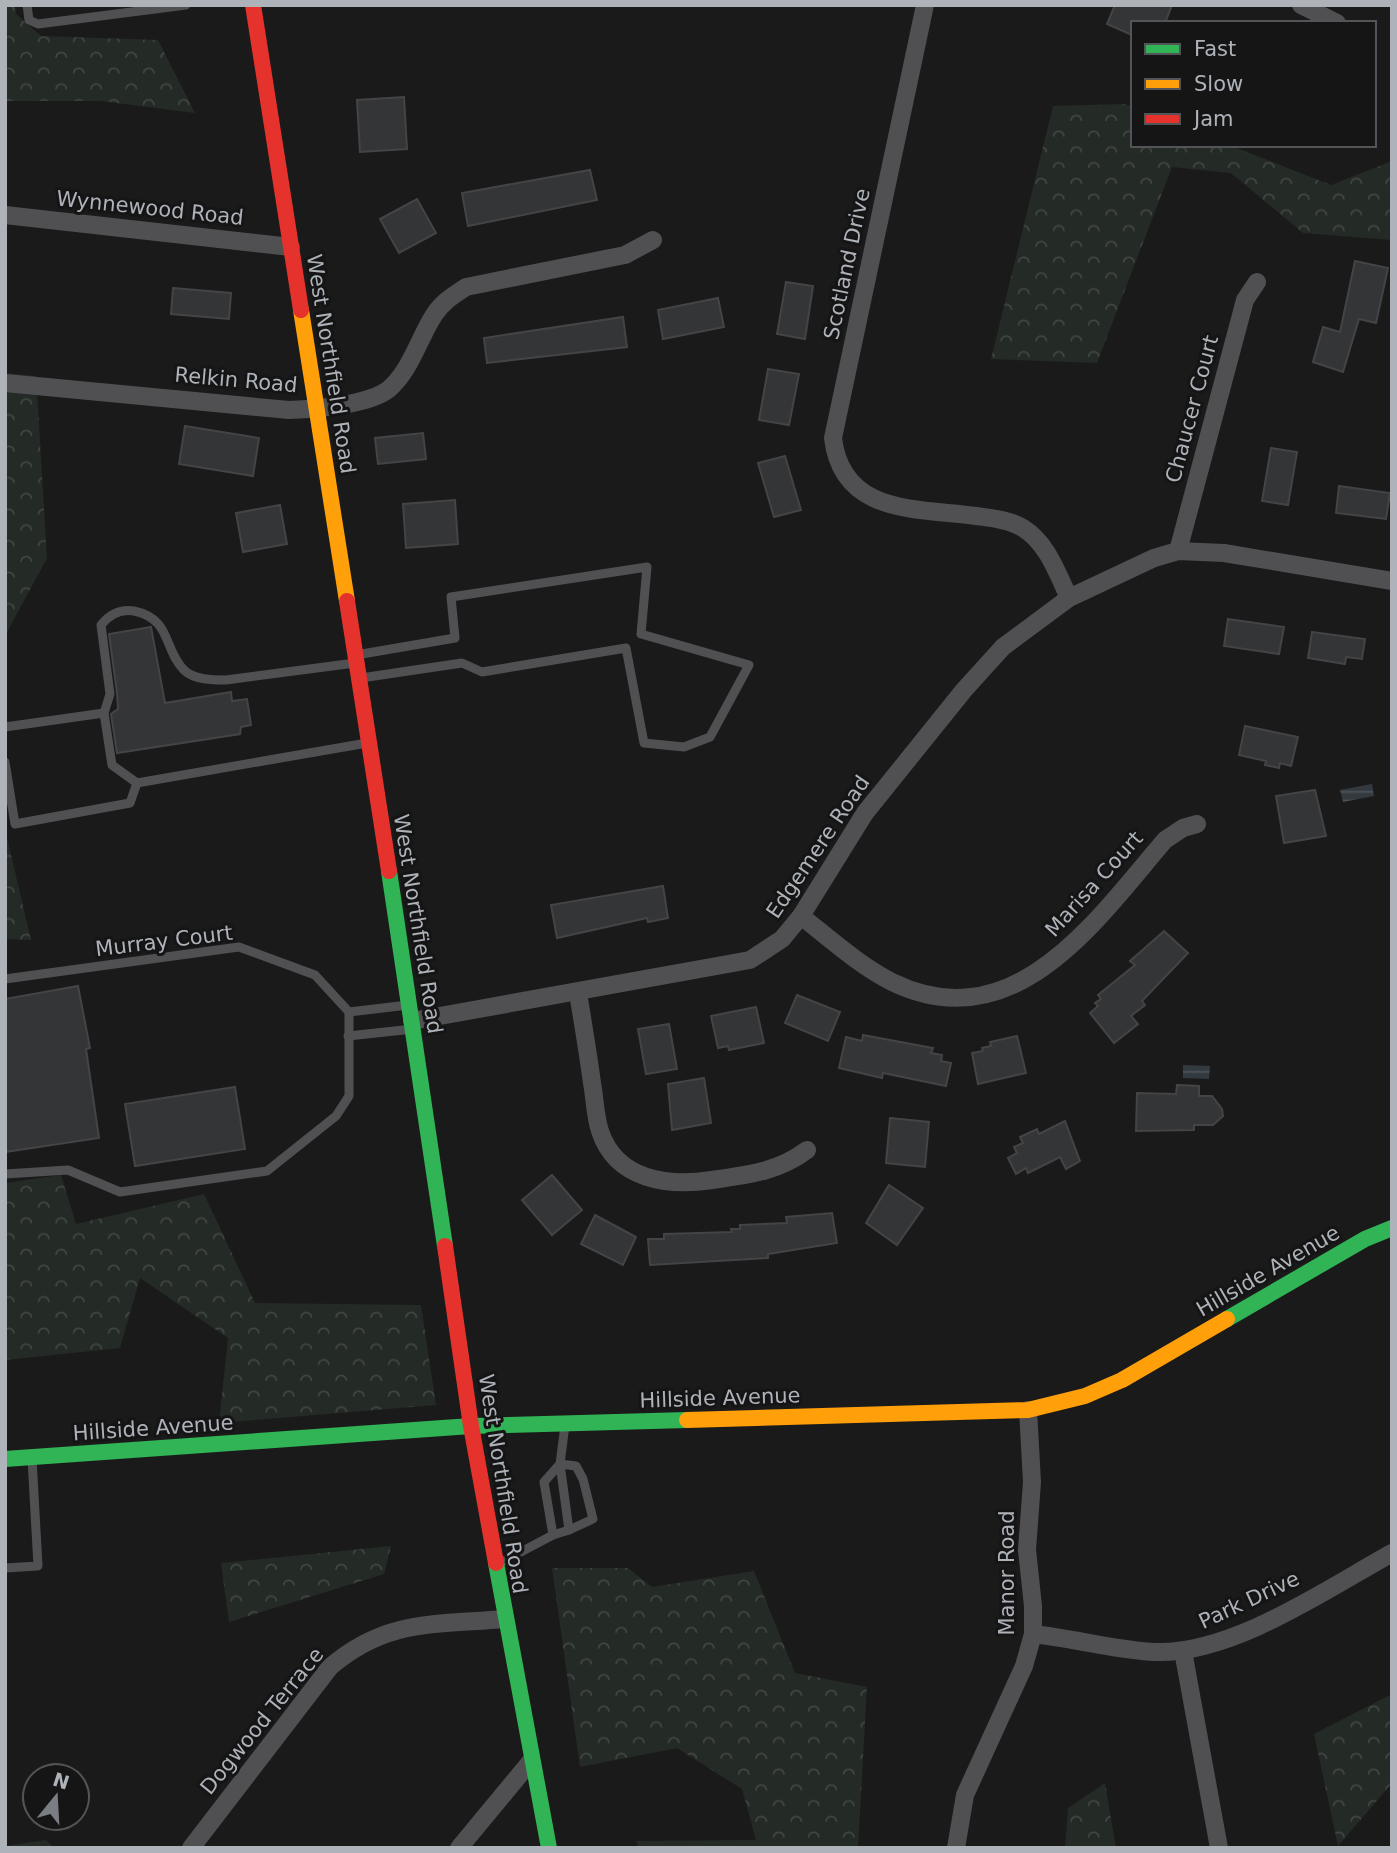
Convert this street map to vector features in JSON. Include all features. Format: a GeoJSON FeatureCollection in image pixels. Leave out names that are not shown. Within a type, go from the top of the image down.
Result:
{"type":"FeatureCollection","features":[{"type":"Feature","properties":{"kind":"main road","name":"West Northfield Road"},"geometry":{"type":"LineString","coordinates":[[253,5],[412,1018],[471,1426],[549,1848]]}},
{"type":"Feature","properties":{"kind":"main road","name":"Hillside Avenue"},"geometry":{"type":"LineString","coordinates":[[5,1459],[471,1426],[1028,1410],[1085,1396],[1122,1380],[1365,1239],[1392,1228]]}},
{"type":"Feature","properties":{"kind":"street","name":"Scotland Drive"},"geometry":{"type":"LineString","coordinates":[[925,5],[833,438],[839,466],[847,478],[874,500],[892,505],[996,519],[1021,526],[1039,540],[1069,598]]}},
{"type":"Feature","properties":{"kind":"street"},"geometry":{"type":"LineString","coordinates":[[1301,5],[1334,21]]}},
{"type":"Feature","properties":{"kind":"street","name":"Wynnewood Road"},"geometry":{"type":"LineString","coordinates":[[5,215],[290,247]]}},
{"type":"Feature","properties":{"kind":"street","name":"Relkin Road"},"geometry":{"type":"LineString","coordinates":[[5,383],[289,410],[318,409],[388,390],[404,371],[435,313],[449,298],[466,287],[625,255],[653,240]]}},
{"type":"Feature","properties":{"kind":"street","name":"Chaucer Court"},"geometry":{"type":"LineString","coordinates":[[1178,551],[1245,300],[1258,282]]}},
{"type":"Feature","properties":{"kind":"street","name":"Edgemere Road"},"geometry":{"type":"LineString","coordinates":[[412,1018],[578,993],[750,960],[782,939],[801,916],[865,813],[964,690],[1003,647],[1069,598],[1154,558],[1178,551],[1224,553],[1392,581]]}},
{"type":"Feature","properties":{"kind":"street","name":"Marisa Court"},"geometry":{"type":"LineString","coordinates":[[801,916],[872,971],[895,984],[943,996],[993,992],[1017,984],[1055,961],[1077,942],[1165,839],[1183,828],[1197,824]]}},
{"type":"Feature","properties":{"kind":"street"},"geometry":{"type":"LineString","coordinates":[[578,993],[600,1129],[613,1156],[624,1166],[651,1180],[685,1184],[769,1171],[792,1161],[807,1150]]}},
{"type":"Feature","properties":{"kind":"street","name":"Manor Road"},"geometry":{"type":"LineString","coordinates":[[956,1848],[965,1795],[1024,1666],[1033,1634],[1027,1550],[1032,1482],[1028,1410]]}},
{"type":"Feature","properties":{"kind":"street","name":"Park Drive"},"geometry":{"type":"LineString","coordinates":[[1033,1634],[1154,1652],[1183,1651],[1209,1646],[1235,1636],[1392,1553]]}},
{"type":"Feature","properties":{"kind":"street","name":"Dogwood Terrace"},"geometry":{"type":"LineString","coordinates":[[191,1848],[330,1667],[352,1648],[383,1632],[505,1619]]}},
{"type":"Feature","properties":{"kind":"street"},"geometry":{"type":"LineString","coordinates":[[1183,1651],[1219,1848]]}},
{"type":"Feature","properties":{"kind":"street"},"geometry":{"type":"LineString","coordinates":[[459,1848],[531,1761]]}},
{"type":"Feature","properties":{"kind":"lane"},"geometry":{"type":"LineString","coordinates":[[27,5],[29,20],[38,24],[181,6]]}},
{"type":"Feature","properties":{"kind":"lane"},"geometry":{"type":"LineString","coordinates":[[357,665],[456,638],[450,597],[647,567],[641,634],[749,665],[710,737],[684,747],[644,743],[626,648],[482,671],[462,663],[357,665],[205,680],[185,671],[162,627],[148,614],[129,610],[109,615],[101,625],[110,694],[104,713],[112,765],[137,783],[369,742]]}},
{"type":"Feature","properties":{"kind":"lane"},"geometry":{"type":"LineString","coordinates":[[5,727],[104,713]]}},
{"type":"Feature","properties":{"kind":"lane"},"geometry":{"type":"LineString","coordinates":[[5,762],[15,824],[130,803],[137,783]]}},
{"type":"Feature","properties":{"kind":"lane","name":"Murray Court"},"geometry":{"type":"LineString","coordinates":[[5,978],[239,947],[316,975],[349,1012]]}},
{"type":"Feature","properties":{"kind":"lane"},"geometry":{"type":"LineString","coordinates":[[5,1174],[68,1170],[120,1192],[267,1171],[336,1116],[349,1096],[349,1012],[412,1018]]}},
{"type":"Feature","properties":{"kind":"lane"},"geometry":{"type":"LineString","coordinates":[[348,1036],[412,1018]]}},
{"type":"Feature","properties":{"kind":"lane"},"geometry":{"type":"LineString","coordinates":[[565,1423],[560,1464],[569,1530]]}},
{"type":"Feature","properties":{"kind":"lane"},"geometry":{"type":"LineString","coordinates":[[5,1568],[38,1566],[32,1457]]}},
{"type":"Feature","properties":{"kind":"lane"},"geometry":{"type":"LineString","coordinates":[[495,1566],[553,1535],[593,1519],[583,1479],[576,1466],[560,1464]]}},
{"type":"Feature","properties":{"kind":"lane"},"geometry":{"type":"LineString","coordinates":[[553,1535],[544,1482],[560,1464]]}},
{"type":"Feature","properties":{"kind":"green space"},"geometry":{"type":"Polygon","coordinates":[[[5,5],[15,5],[16,14],[41,36],[158,40],[195,113],[101,101],[5,101],[5,5]]]}},
{"type":"Feature","properties":{"kind":"green space"},"geometry":{"type":"Polygon","coordinates":[[[1125,104],[1131,106],[1131,147],[1234,147],[1331,185],[1392,161],[1392,240],[1303,233],[1231,173],[1172,167],[1097,363],[991,359],[1053,106],[1125,104]]]}},
{"type":"Feature","properties":{"kind":"green space"},"geometry":{"type":"Polygon","coordinates":[[[5,373],[36,376],[47,558],[5,636],[5,373]]]}},
{"type":"Feature","properties":{"kind":"green space"},"geometry":{"type":"Polygon","coordinates":[[[5,829],[31,940],[5,939],[5,829]]]}},
{"type":"Feature","properties":{"kind":"green space"},"geometry":{"type":"Polygon","coordinates":[[[61,1175],[76,1224],[204,1194],[255,1303],[421,1305],[436,1405],[219,1423],[228,1338],[140,1278],[120,1348],[5,1360],[5,1183],[61,1175]]]}},
{"type":"Feature","properties":{"kind":"green space"},"geometry":{"type":"Polygon","coordinates":[[[391,1546],[384,1574],[229,1622],[221,1563],[391,1546]]]}},
{"type":"Feature","properties":{"kind":"green space"},"geometry":{"type":"Polygon","coordinates":[[[552,1568],[628,1568],[652,1587],[754,1571],[795,1673],[867,1687],[858,1848],[639,1848],[636,1841],[756,1840],[742,1789],[677,1748],[580,1767],[552,1568]]]}},
{"type":"Feature","properties":{"kind":"green space"},"geometry":{"type":"Polygon","coordinates":[[[1392,1694],[1392,1783],[1338,1846],[1314,1734],[1392,1694]]]}},
{"type":"Feature","properties":{"kind":"green space"},"geometry":{"type":"Polygon","coordinates":[[[1105,1783],[1116,1848],[1065,1848],[1068,1808],[1105,1783]]]}},
{"type":"Feature","properties":{"kind":"green space"},"geometry":{"type":"Polygon","coordinates":[[[46,1840],[54,1848],[5,1848],[5,1846],[46,1840]]]}},
{"type":"Feature","properties":{"kind":"shaded area"},"geometry":{"type":"Polygon","coordinates":[[[1372,784],[1374,796],[1343,802],[1340,790],[1372,784]]]}},
{"type":"Feature","properties":{"kind":"shaded area"},"geometry":{"type":"Polygon","coordinates":[[[1183,1065],[1210,1066],[1209,1079],[1183,1078],[1183,1065]]]}},
{"type":"Feature","properties":{"kind":"building"},"geometry":{"type":"Polygon","coordinates":[[[1115,5],[1172,5],[1166,21],[1131,21],[1131,35],[1107,24],[1115,5]]]}},
{"type":"Feature","properties":{"kind":"building"},"geometry":{"type":"Polygon","coordinates":[[[404,97],[407,149],[360,152],[357,100],[404,97]]]}},
{"type":"Feature","properties":{"kind":"building"},"geometry":{"type":"Polygon","coordinates":[[[590,170],[597,200],[468,226],[462,193],[590,170]]]}},
{"type":"Feature","properties":{"kind":"building"},"geometry":{"type":"Polygon","coordinates":[[[417,199],[436,233],[399,253],[380,219],[417,199]]]}},
{"type":"Feature","properties":{"kind":"building"},"geometry":{"type":"Polygon","coordinates":[[[1355,261],[1388,268],[1376,323],[1359,319],[1343,372],[1313,362],[1323,327],[1340,332],[1355,261]]]}},
{"type":"Feature","properties":{"kind":"building"},"geometry":{"type":"Polygon","coordinates":[[[786,282],[813,286],[805,339],[777,334],[786,282]]]}},
{"type":"Feature","properties":{"kind":"building"},"geometry":{"type":"Polygon","coordinates":[[[173,288],[231,293],[229,319],[171,314],[173,288]]]}},
{"type":"Feature","properties":{"kind":"building"},"geometry":{"type":"Polygon","coordinates":[[[718,298],[724,327],[663,339],[658,310],[718,298]]]}},
{"type":"Feature","properties":{"kind":"building"},"geometry":{"type":"Polygon","coordinates":[[[623,317],[627,347],[487,363],[484,338],[623,317]]]}},
{"type":"Feature","properties":{"kind":"building"},"geometry":{"type":"Polygon","coordinates":[[[768,369],[799,374],[789,425],[759,420],[768,369]]]}},
{"type":"Feature","properties":{"kind":"building"},"geometry":{"type":"Polygon","coordinates":[[[185,426],[259,438],[253,476],[179,464],[185,426]]]}},
{"type":"Feature","properties":{"kind":"building"},"geometry":{"type":"Polygon","coordinates":[[[423,433],[426,459],[378,464],[375,438],[423,433]]]}},
{"type":"Feature","properties":{"kind":"building"},"geometry":{"type":"Polygon","coordinates":[[[1271,448],[1297,452],[1288,505],[1262,501],[1271,448]]]}},
{"type":"Feature","properties":{"kind":"building"},"geometry":{"type":"Polygon","coordinates":[[[785,456],[801,510],[774,517],[758,463],[785,456]]]}},
{"type":"Feature","properties":{"kind":"building"},"geometry":{"type":"Polygon","coordinates":[[[1339,486],[1390,493],[1386,519],[1336,513],[1339,486]]]}},
{"type":"Feature","properties":{"kind":"building"},"geometry":{"type":"Polygon","coordinates":[[[455,500],[458,544],[406,548],[403,504],[455,500]]]}},
{"type":"Feature","properties":{"kind":"building"},"geometry":{"type":"Polygon","coordinates":[[[280,505],[287,544],[243,552],[236,513],[280,505]]]}},
{"type":"Feature","properties":{"kind":"building"},"geometry":{"type":"Polygon","coordinates":[[[1228,619],[1284,627],[1279,654],[1224,646],[1228,619]]]}},
{"type":"Feature","properties":{"kind":"building"},"geometry":{"type":"Polygon","coordinates":[[[151,627],[165,703],[231,692],[232,701],[247,699],[251,725],[241,727],[240,734],[117,753],[111,714],[118,709],[117,693],[109,634],[151,627]]]}},
{"type":"Feature","properties":{"kind":"building"},"geometry":{"type":"Polygon","coordinates":[[[1312,632],[1365,639],[1362,659],[1346,657],[1345,664],[1308,658],[1312,632]]]}},
{"type":"Feature","properties":{"kind":"building"},"geometry":{"type":"Polygon","coordinates":[[[1245,726],[1298,737],[1291,766],[1280,763],[1279,768],[1265,765],[1266,761],[1239,755],[1245,726]]]}},
{"type":"Feature","properties":{"kind":"building"},"geometry":{"type":"Polygon","coordinates":[[[1315,790],[1326,836],[1284,843],[1276,796],[1315,790]]]}},
{"type":"Feature","properties":{"kind":"building"},"geometry":{"type":"Polygon","coordinates":[[[663,886],[668,918],[648,922],[647,918],[557,938],[551,905],[663,886]]]}},
{"type":"Feature","properties":{"kind":"building"},"geometry":{"type":"Polygon","coordinates":[[[1164,931],[1188,953],[1142,1001],[1145,1005],[1131,1016],[1138,1024],[1114,1043],[1090,1013],[1098,1006],[1095,1003],[1101,999],[1098,995],[1135,965],[1130,961],[1164,931]]]}},
{"type":"Feature","properties":{"kind":"building"},"geometry":{"type":"Polygon","coordinates":[[[78,986],[90,1048],[86,1049],[99,1138],[5,1152],[5,999],[78,986]]]}},
{"type":"Feature","properties":{"kind":"building"},"geometry":{"type":"Polygon","coordinates":[[[797,995],[840,1012],[828,1041],[785,1023],[797,995]]]}},
{"type":"Feature","properties":{"kind":"building"},"geometry":{"type":"Polygon","coordinates":[[[756,1007],[764,1043],[729,1050],[728,1046],[718,1048],[711,1016],[756,1007]]]}},
{"type":"Feature","properties":{"kind":"building"},"geometry":{"type":"Polygon","coordinates":[[[669,1024],[677,1069],[646,1074],[638,1029],[669,1024]]]}},
{"type":"Feature","properties":{"kind":"building"},"geometry":{"type":"Polygon","coordinates":[[[863,1035],[933,1048],[931,1053],[942,1055],[941,1061],[951,1063],[946,1086],[883,1073],[882,1078],[839,1068],[846,1037],[862,1041],[863,1035]]]}},
{"type":"Feature","properties":{"kind":"building"},"geometry":{"type":"Polygon","coordinates":[[[1017,1036],[1026,1073],[978,1084],[972,1053],[983,1051],[982,1048],[991,1046],[990,1042],[1017,1036]]]}},
{"type":"Feature","properties":{"kind":"building"},"geometry":{"type":"Polygon","coordinates":[[[704,1078],[711,1123],[672,1130],[668,1084],[704,1078]]]}},
{"type":"Feature","properties":{"kind":"building"},"geometry":{"type":"Polygon","coordinates":[[[1177,1085],[1199,1086],[1199,1096],[1212,1096],[1222,1109],[1223,1116],[1213,1125],[1194,1125],[1194,1130],[1136,1131],[1137,1093],[1176,1094],[1177,1085]]]}},
{"type":"Feature","properties":{"kind":"building"},"geometry":{"type":"Polygon","coordinates":[[[235,1087],[245,1149],[135,1166],[125,1104],[235,1087]]]}},
{"type":"Feature","properties":{"kind":"building"},"geometry":{"type":"Polygon","coordinates":[[[890,1118],[929,1122],[925,1167],[886,1163],[890,1118]]]}},
{"type":"Feature","properties":{"kind":"building"},"geometry":{"type":"Polygon","coordinates":[[[1065,1121],[1080,1161],[1066,1169],[1060,1157],[1028,1173],[1026,1168],[1016,1174],[1008,1158],[1017,1153],[1014,1147],[1023,1143],[1020,1137],[1037,1129],[1039,1134],[1065,1121]]]}},
{"type":"Feature","properties":{"kind":"building"},"geometry":{"type":"Polygon","coordinates":[[[552,1175],[582,1210],[552,1235],[522,1200],[552,1175]]]}},
{"type":"Feature","properties":{"kind":"building"},"geometry":{"type":"Polygon","coordinates":[[[889,1185],[923,1208],[897,1245],[866,1223],[889,1185]]]}},
{"type":"Feature","properties":{"kind":"building"},"geometry":{"type":"Polygon","coordinates":[[[832,1213],[837,1243],[768,1254],[768,1258],[650,1265],[648,1239],[664,1239],[664,1234],[732,1232],[731,1229],[740,1229],[740,1225],[787,1223],[786,1217],[832,1213]]]}},
{"type":"Feature","properties":{"kind":"building"},"geometry":{"type":"Polygon","coordinates":[[[595,1215],[636,1237],[623,1265],[581,1244],[595,1215]]]}},
{"type":"Feature","properties":{"kind":"traffic: fast"},"geometry":{"type":"LineString","coordinates":[[389,871],[445,1246]]}},
{"type":"Feature","properties":{"kind":"traffic: fast"},"geometry":{"type":"LineString","coordinates":[[1227,1319],[1365,1239],[1392,1228]]}},
{"type":"Feature","properties":{"kind":"traffic: fast"},"geometry":{"type":"LineString","coordinates":[[5,1459],[471,1426],[687,1420]]}},
{"type":"Feature","properties":{"kind":"traffic: fast"},"geometry":{"type":"LineString","coordinates":[[496,1563],[549,1848]]}},
{"type":"Feature","properties":{"kind":"traffic: slow"},"geometry":{"type":"LineString","coordinates":[[301,310],[347,601]]}},
{"type":"Feature","properties":{"kind":"traffic: slow"},"geometry":{"type":"LineString","coordinates":[[687,1420],[1028,1410],[1085,1396],[1122,1380],[1227,1319]]}},
{"type":"Feature","properties":{"kind":"traffic: jam"},"geometry":{"type":"LineString","coordinates":[[253,5],[301,310]]}},
{"type":"Feature","properties":{"kind":"traffic: jam"},"geometry":{"type":"LineString","coordinates":[[347,601],[389,871]]}},
{"type":"Feature","properties":{"kind":"traffic: jam"},"geometry":{"type":"LineString","coordinates":[[445,1246],[471,1426],[496,1563]]}}]}
